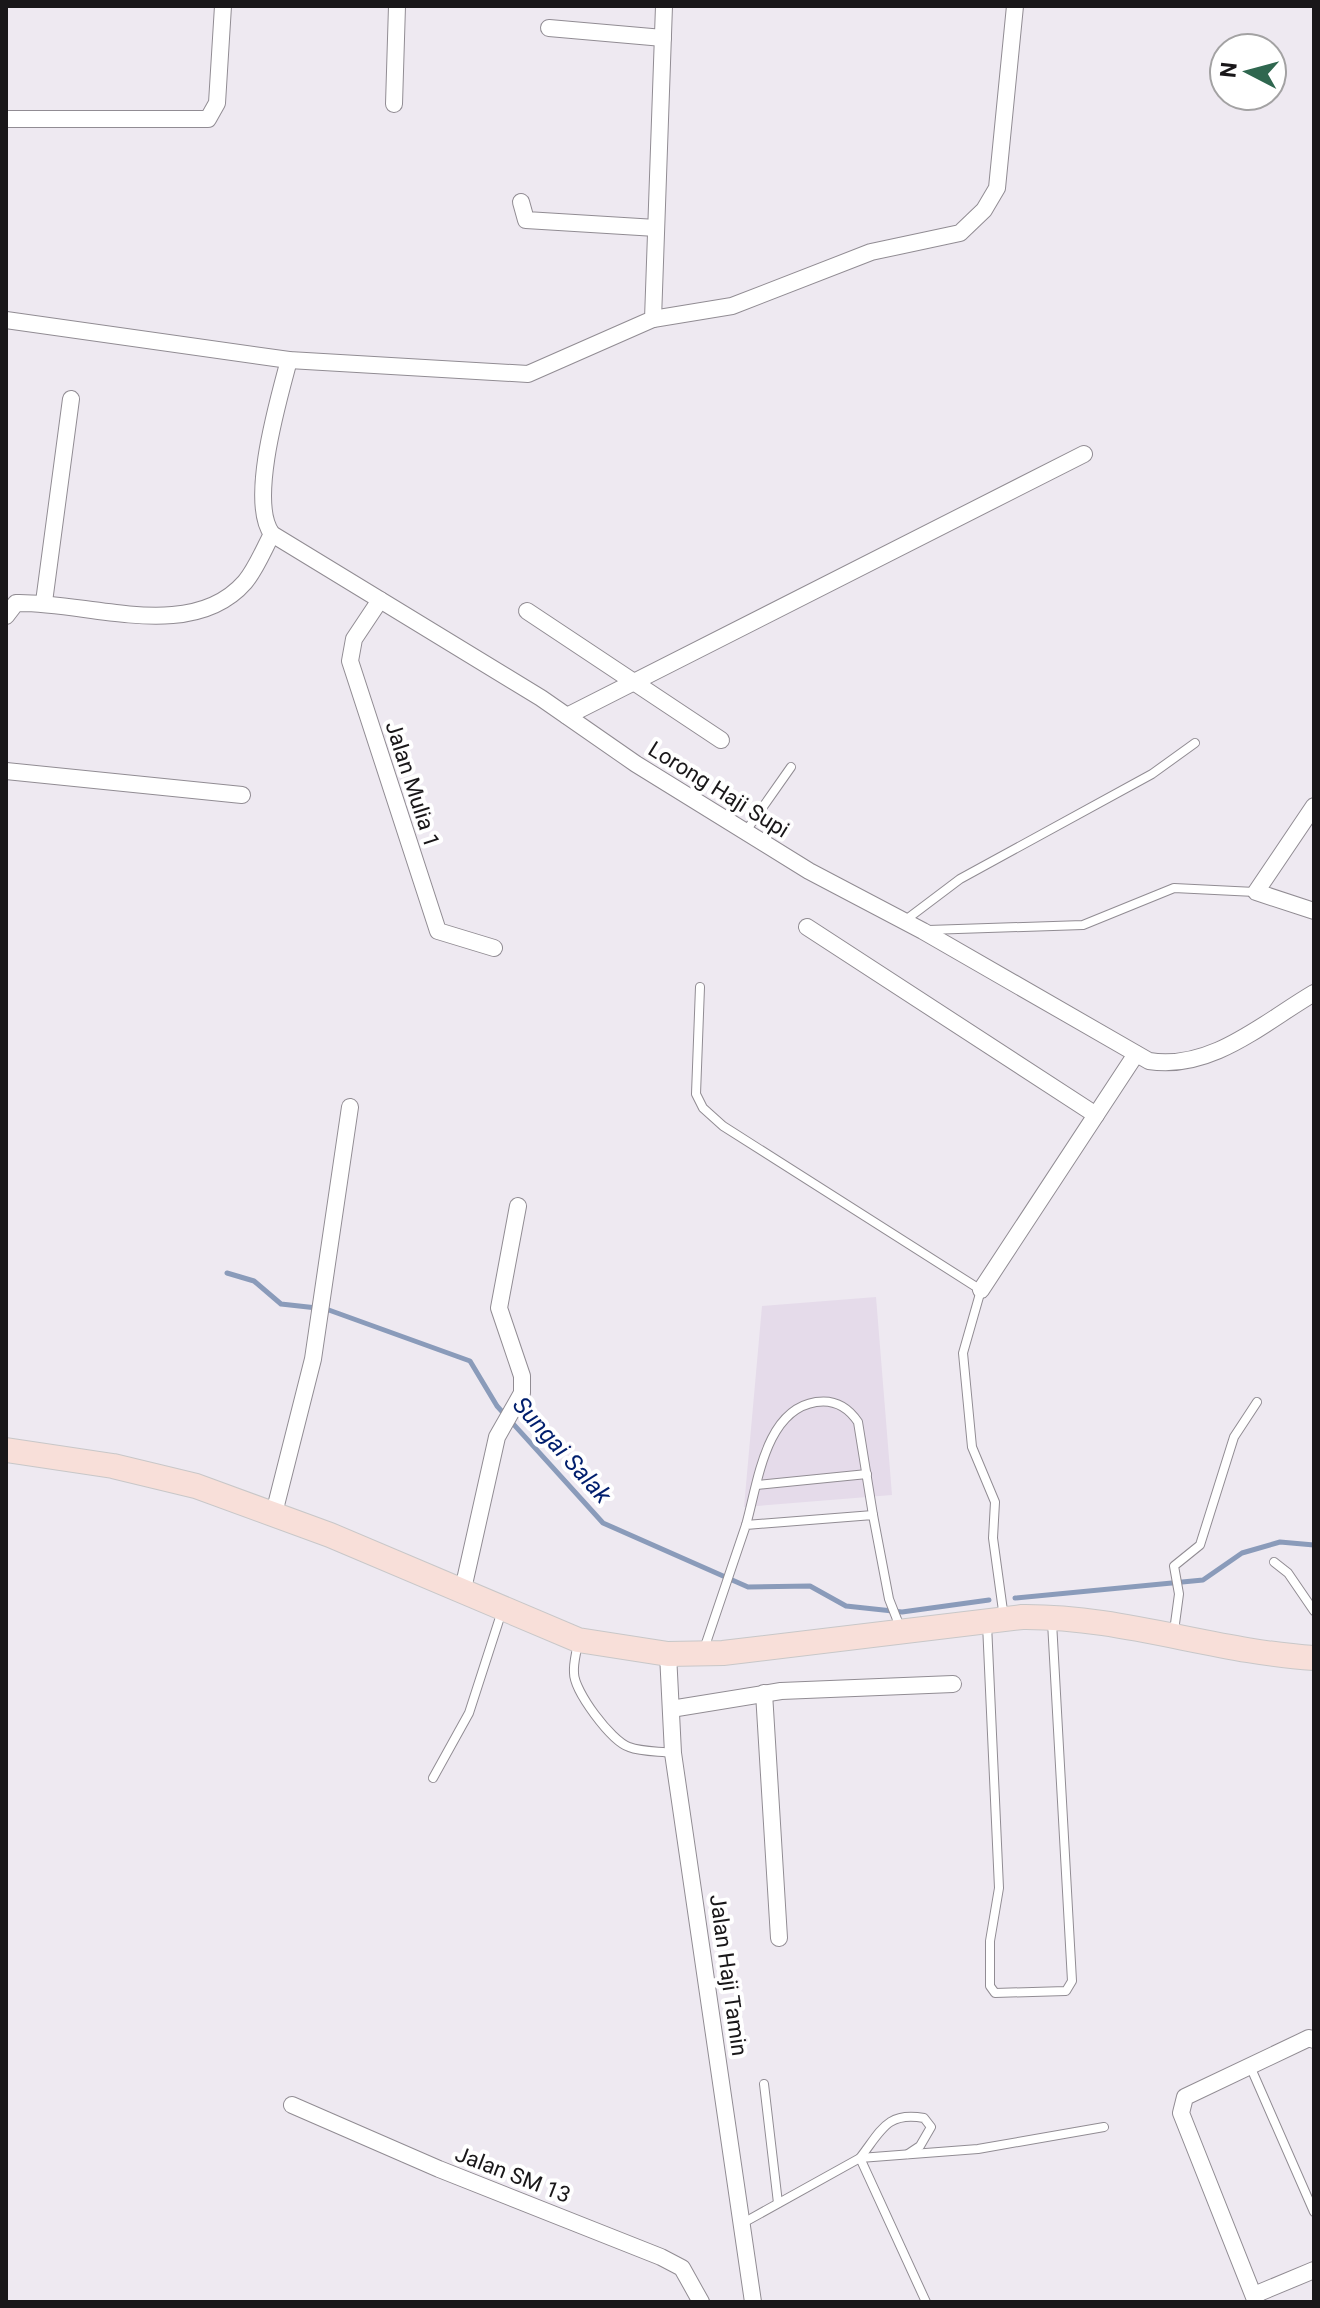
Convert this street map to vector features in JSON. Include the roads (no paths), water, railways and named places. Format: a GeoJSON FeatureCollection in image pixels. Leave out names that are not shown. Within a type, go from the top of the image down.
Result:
{"type":"FeatureCollection","features":[{"type":"Feature","properties":{"kind":"main road"},"geometry":{"type":"LineString","coordinates":[[6,1450],[141,1472],[196,1486],[274,1513],[463,1589],[578,1640],[668,1654],[703,1654],[900,1627],[1052,1617],[1267,1654],[1314,1658]]}},
{"type":"Feature","properties":{"kind":"street"},"geometry":{"type":"LineString","coordinates":[[6,119],[208,119],[217,103],[223,6]]}},
{"type":"Feature","properties":{"kind":"street"},"geometry":{"type":"LineString","coordinates":[[394,104],[397,6]]}},
{"type":"Feature","properties":{"kind":"street"},"geometry":{"type":"LineString","coordinates":[[653,319],[664,6]]}},
{"type":"Feature","properties":{"kind":"street"},"geometry":{"type":"LineString","coordinates":[[6,320],[289,360],[528,374],[653,319],[732,306],[871,252],[960,233],[984,210],[997,188],[1015,6]]}},
{"type":"Feature","properties":{"kind":"street"},"geometry":{"type":"LineString","coordinates":[[549,28],[663,38]]}},
{"type":"Feature","properties":{"kind":"street"},"geometry":{"type":"LineString","coordinates":[[521,202],[526,220],[656,228]]}},
{"type":"Feature","properties":{"kind":"street"},"geometry":{"type":"LineString","coordinates":[[6,616],[16,603],[44,602],[172,617],[210,608],[245,582],[272,534],[265,524],[265,480],[276,410],[289,360]]}},
{"type":"Feature","properties":{"kind":"street"},"geometry":{"type":"LineString","coordinates":[[44,602],[71,399]]}},
{"type":"Feature","properties":{"kind":"street"},"geometry":{"type":"LineString","coordinates":[[567,716],[1084,454]]}},
{"type":"Feature","properties":{"kind":"street","name":"Lorong Haji Supi"},"geometry":{"type":"LineString","coordinates":[[272,534],[567,716],[636,764],[809,871],[923,931],[1149,1061],[1172,1065],[1193,1062],[1216,1052],[1314,994]]}},
{"type":"Feature","properties":{"kind":"street","name":"Jalan Mulia 1"},"geometry":{"type":"LineString","coordinates":[[380,600],[354,639],[350,661],[374,736],[438,931],[494,948]]}},
{"type":"Feature","properties":{"kind":"street"},"geometry":{"type":"LineString","coordinates":[[527,611],[721,740]]}},
{"type":"Feature","properties":{"kind":"street"},"geometry":{"type":"LineString","coordinates":[[6,771],[242,795]]}},
{"type":"Feature","properties":{"kind":"street"},"geometry":{"type":"LineString","coordinates":[[1314,806],[1307,826],[1256,892],[1314,911]]}},
{"type":"Feature","properties":{"kind":"street"},"geometry":{"type":"LineString","coordinates":[[807,927],[1096,1115]]}},
{"type":"Feature","properties":{"kind":"street"},"geometry":{"type":"LineString","coordinates":[[981,1290],[1136,1054]]}},
{"type":"Feature","properties":{"kind":"street"},"geometry":{"type":"LineString","coordinates":[[274,1513],[313,1359],[350,1107]]}},
{"type":"Feature","properties":{"kind":"street"},"geometry":{"type":"LineString","coordinates":[[463,1589],[502,1424],[522,1393],[522,1376],[499,1308],[518,1206]]}},
{"type":"Feature","properties":{"kind":"street","name":"Jalan Haji Tamin"},"geometry":{"type":"LineString","coordinates":[[668,1654],[673,1753],[753,2302]]}},
{"type":"Feature","properties":{"kind":"street"},"geometry":{"type":"LineString","coordinates":[[671,1709],[764,1693],[953,1684]]}},
{"type":"Feature","properties":{"kind":"street"},"geometry":{"type":"LineString","coordinates":[[764,1693],[779,1938]]}},
{"type":"Feature","properties":{"kind":"street"},"geometry":{"type":"LineString","coordinates":[[1314,2040],[1309,2038],[1185,2097],[1181,2113],[1251,2300],[1314,2270]]}},
{"type":"Feature","properties":{"kind":"street","name":"Jalan SM 13"},"geometry":{"type":"LineString","coordinates":[[292,2105],[439,2169],[661,2257],[682,2268],[701,2302]]}},
{"type":"Feature","properties":{"kind":"lane"},"geometry":{"type":"LineString","coordinates":[[903,923],[960,879],[1140,781],[1195,743]]}},
{"type":"Feature","properties":{"kind":"lane"},"geometry":{"type":"LineString","coordinates":[[746,831],[791,767]]}},
{"type":"Feature","properties":{"kind":"lane"},"geometry":{"type":"LineString","coordinates":[[923,931],[1083,925],[1174,888],[1256,892]]}},
{"type":"Feature","properties":{"kind":"lane"},"geometry":{"type":"LineString","coordinates":[[700,987],[696,1094],[703,1108],[723,1126],[981,1290],[963,1353],[972,1447],[995,1502],[999,1888],[990,1941],[990,1986],[995,1993],[1066,1991],[1072,1981],[1052,1617]]}},
{"type":"Feature","properties":{"kind":"lane"},"geometry":{"type":"LineString","coordinates":[[703,1654],[757,1485],[784,1417],[807,1404],[822,1401],[850,1410],[858,1422],[889,1599],[900,1627]]}},
{"type":"Feature","properties":{"kind":"lane"},"geometry":{"type":"LineString","coordinates":[[1173,1636],[1179,1594],[1174,1566],[1200,1545],[1234,1437],[1257,1402]]}},
{"type":"Feature","properties":{"kind":"lane"},"geometry":{"type":"LineString","coordinates":[[757,1485],[867,1474]]}},
{"type":"Feature","properties":{"kind":"lane"},"geometry":{"type":"LineString","coordinates":[[746,1525],[873,1515]]}},
{"type":"Feature","properties":{"kind":"lane"},"geometry":{"type":"LineString","coordinates":[[1274,1562],[1288,1573],[1314,1611]]}},
{"type":"Feature","properties":{"kind":"lane"},"geometry":{"type":"LineString","coordinates":[[433,1778],[469,1713],[504,1607]]}},
{"type":"Feature","properties":{"kind":"lane"},"geometry":{"type":"LineString","coordinates":[[578,1640],[574,1673],[577,1686],[608,1731],[619,1743],[631,1748],[673,1753]]}},
{"type":"Feature","properties":{"kind":"lane"},"geometry":{"type":"LineString","coordinates":[[1250,2066],[1314,2212]]}},
{"type":"Feature","properties":{"kind":"lane"},"geometry":{"type":"LineString","coordinates":[[764,2084],[778,2203]]}},
{"type":"Feature","properties":{"kind":"lane"},"geometry":{"type":"LineString","coordinates":[[742,2223],[860,2158],[887,2123],[904,2114],[924,2118],[931,2127],[928,2136],[907,2154]]}},
{"type":"Feature","properties":{"kind":"lane"},"geometry":{"type":"LineString","coordinates":[[860,2158],[978,2149],[1104,2127]]}},
{"type":"Feature","properties":{"kind":"lane"},"geometry":{"type":"LineString","coordinates":[[860,2158],[926,2302]]}},
{"type":"Feature","properties":{"kind":"waterway","name":"Sungai Salak"},"geometry":{"type":"LineString","coordinates":[[227,1273],[254,1281],[281,1304],[326,1309],[470,1361],[497,1406],[603,1523],[748,1587],[810,1586],[846,1606],[902,1612],[989,1600]]}},
{"type":"Feature","properties":{"kind":"waterway","name":"Sungai Salak"},"geometry":{"type":"LineString","coordinates":[[1015,1598],[1203,1580],[1242,1553],[1280,1542],[1314,1545]]}}]}
